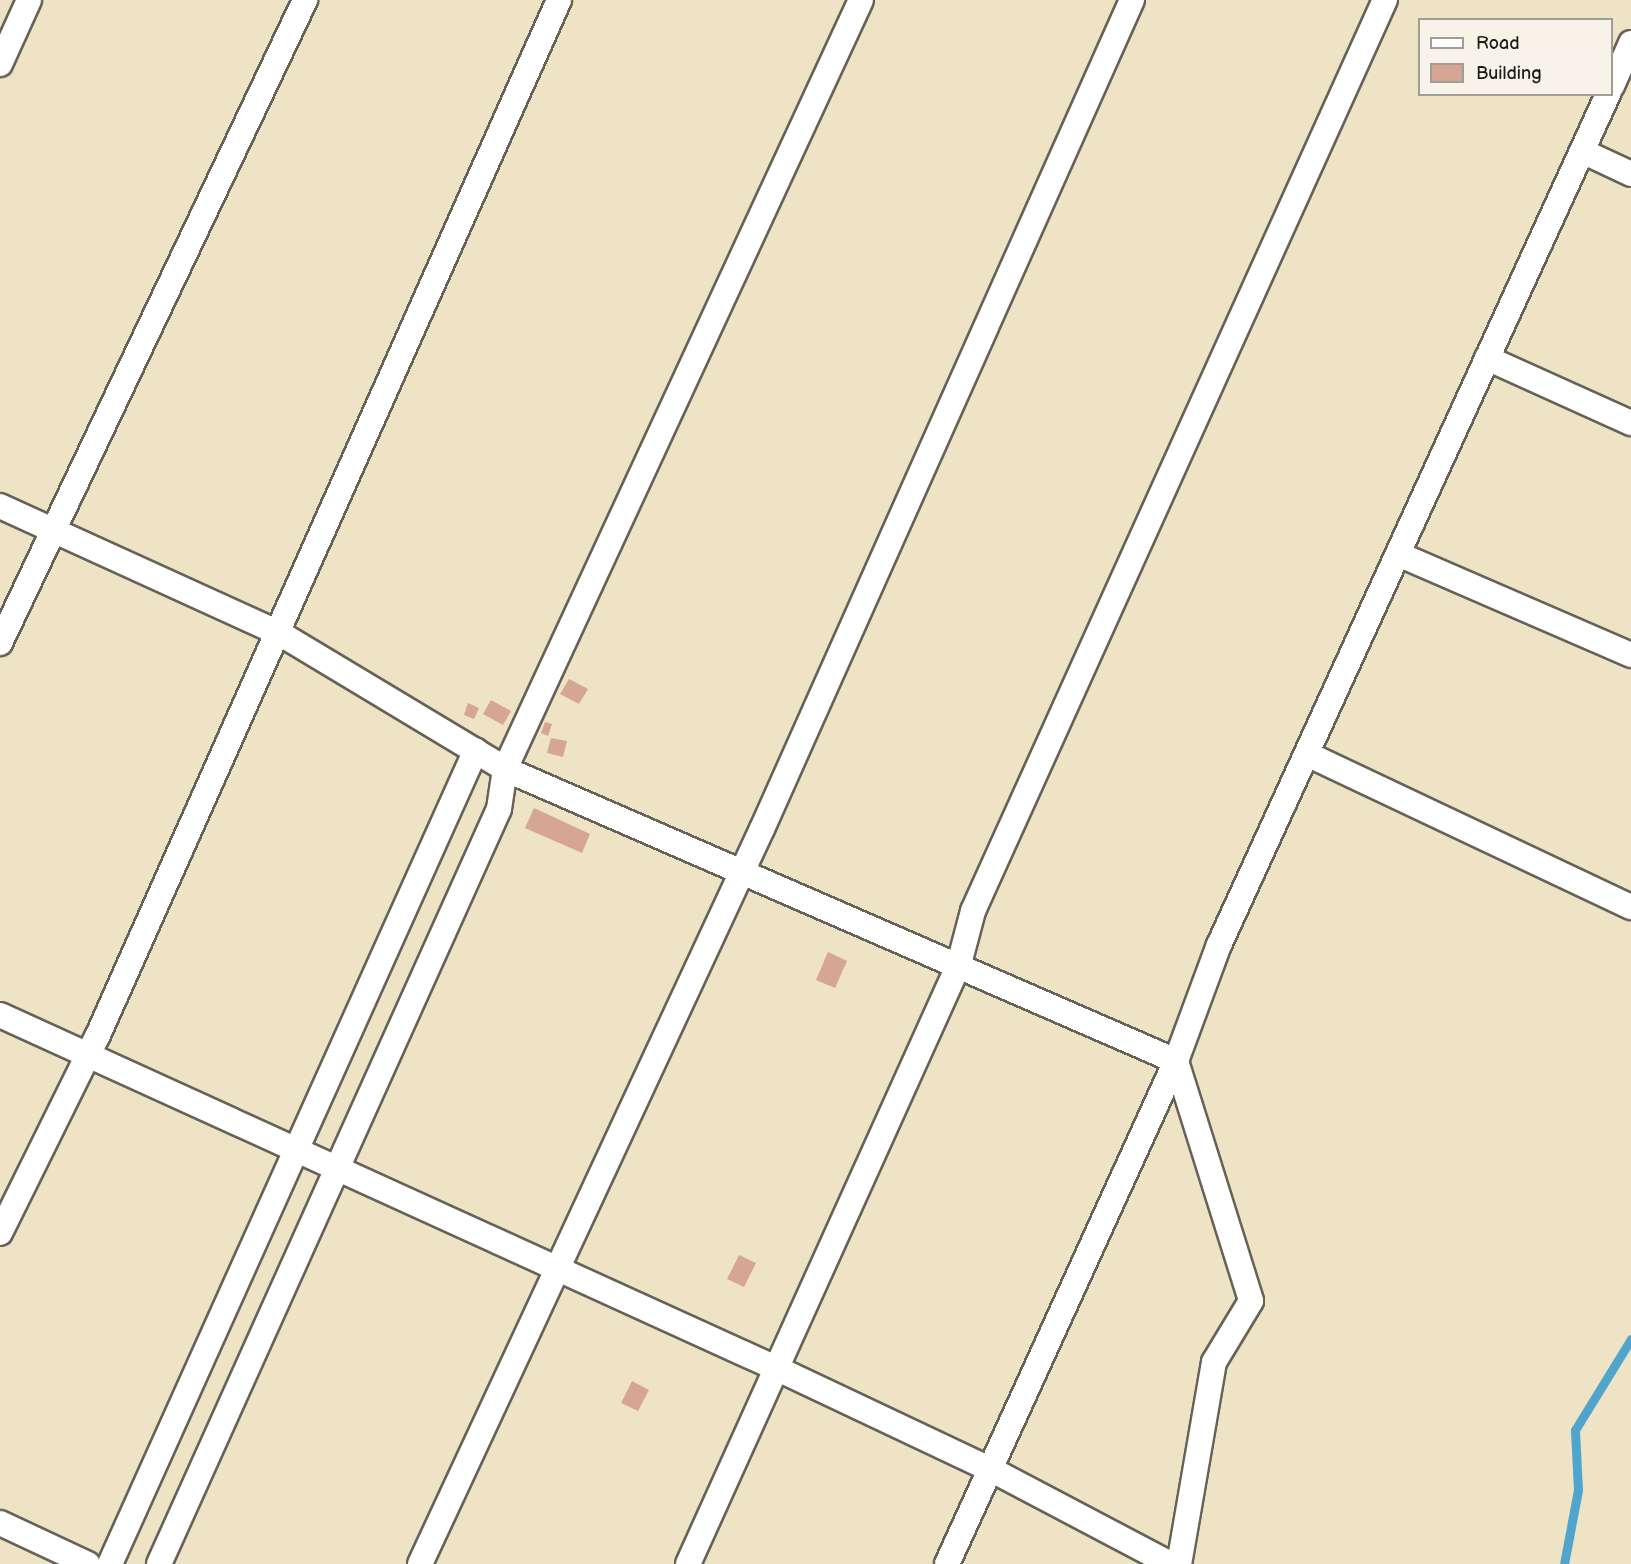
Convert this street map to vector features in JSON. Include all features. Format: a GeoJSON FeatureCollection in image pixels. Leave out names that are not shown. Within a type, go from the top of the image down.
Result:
{"type":"FeatureCollection","features":[{"type":"Feature","properties":{"kind":"street"},"geometry":{"type":"LineString","coordinates":[[0,64],[29,0]]}},
{"type":"Feature","properties":{"kind":"street"},"geometry":{"type":"LineString","coordinates":[[0,643],[51,530],[305,0]]}},
{"type":"Feature","properties":{"kind":"street"},"geometry":{"type":"LineString","coordinates":[[0,1233],[88,1055],[279,633],[559,0]]}},
{"type":"Feature","properties":{"kind":"street"},"geometry":{"type":"LineString","coordinates":[[159,1564],[499,809],[505,769],[861,0]]}},
{"type":"Feature","properties":{"kind":"street"},"geometry":{"type":"LineString","coordinates":[[420,1564],[554,1268],[741,872],[1132,0]]}},
{"type":"Feature","properties":{"kind":"street"},"geometry":{"type":"LineString","coordinates":[[688,1564],[959,964],[974,911],[1385,0]]}},
{"type":"Feature","properties":{"kind":"street"},"geometry":{"type":"LineString","coordinates":[[1613,82],[1631,43]]}},
{"type":"Feature","properties":{"kind":"street"},"geometry":{"type":"LineString","coordinates":[[947,1564],[1176,1061],[1219,945],[1607,96]]}},
{"type":"Feature","properties":{"kind":"street"},"geometry":{"type":"LineString","coordinates":[[1582,151],[1631,174]]}},
{"type":"Feature","properties":{"kind":"street"},"geometry":{"type":"LineString","coordinates":[[1487,358],[1631,423]]}},
{"type":"Feature","properties":{"kind":"street"},"geometry":{"type":"LineString","coordinates":[[0,506],[279,633],[505,769],[959,964],[1176,1061],[1251,1300],[1214,1362],[1179,1564]]}},
{"type":"Feature","properties":{"kind":"street"},"geometry":{"type":"LineString","coordinates":[[1398,554],[1631,656]]}},
{"type":"Feature","properties":{"kind":"street"},"geometry":{"type":"LineString","coordinates":[[110,1564],[476,750]]}},
{"type":"Feature","properties":{"kind":"street"},"geometry":{"type":"LineString","coordinates":[[1306,754],[1631,907]]}},
{"type":"Feature","properties":{"kind":"street"},"geometry":{"type":"LineString","coordinates":[[0,1015],[296,1149],[336,1170],[778,1369],[990,1469],[1170,1564]]}},
{"type":"Feature","properties":{"kind":"street"},"geometry":{"type":"LineString","coordinates":[[0,1523],[88,1564]]}},
{"type":"Feature","properties":{"kind":"building"},"geometry":{"type":"Polygon","coordinates":[[[569,679],[588,689],[579,704],[560,694],[569,679]]]}},
{"type":"Feature","properties":{"kind":"building"},"geometry":{"type":"Polygon","coordinates":[[[491,700],[511,711],[503,725],[483,714],[491,700]]]}},
{"type":"Feature","properties":{"kind":"building"},"geometry":{"type":"Polygon","coordinates":[[[468,703],[479,708],[474,719],[464,715],[468,703]]]}},
{"type":"Feature","properties":{"kind":"building"},"geometry":{"type":"Polygon","coordinates":[[[545,722],[552,724],[548,736],[541,733],[545,722]]]}},
{"type":"Feature","properties":{"kind":"building"},"geometry":{"type":"Polygon","coordinates":[[[551,738],[567,741],[563,757],[547,753],[551,738]]]}},
{"type":"Feature","properties":{"kind":"building"},"geometry":{"type":"Polygon","coordinates":[[[534,808],[590,834],[582,853],[525,828],[534,808]]]}},
{"type":"Feature","properties":{"kind":"building"},"geometry":{"type":"Polygon","coordinates":[[[828,952],[847,961],[835,988],[816,980],[828,952]]]}},
{"type":"Feature","properties":{"kind":"building"},"geometry":{"type":"Polygon","coordinates":[[[739,1255],[756,1263],[744,1287],[727,1279],[739,1255]]]}},
{"type":"Feature","properties":{"kind":"building"},"geometry":{"type":"Polygon","coordinates":[[[632,1381],[649,1390],[638,1411],[621,1403],[632,1381]]]}},
{"type":"Feature","properties":{"kind":"waterway"},"geometry":{"type":"LineString","coordinates":[[1564,1564],[1578,1490],[1575,1430],[1631,1339]]}}]}
